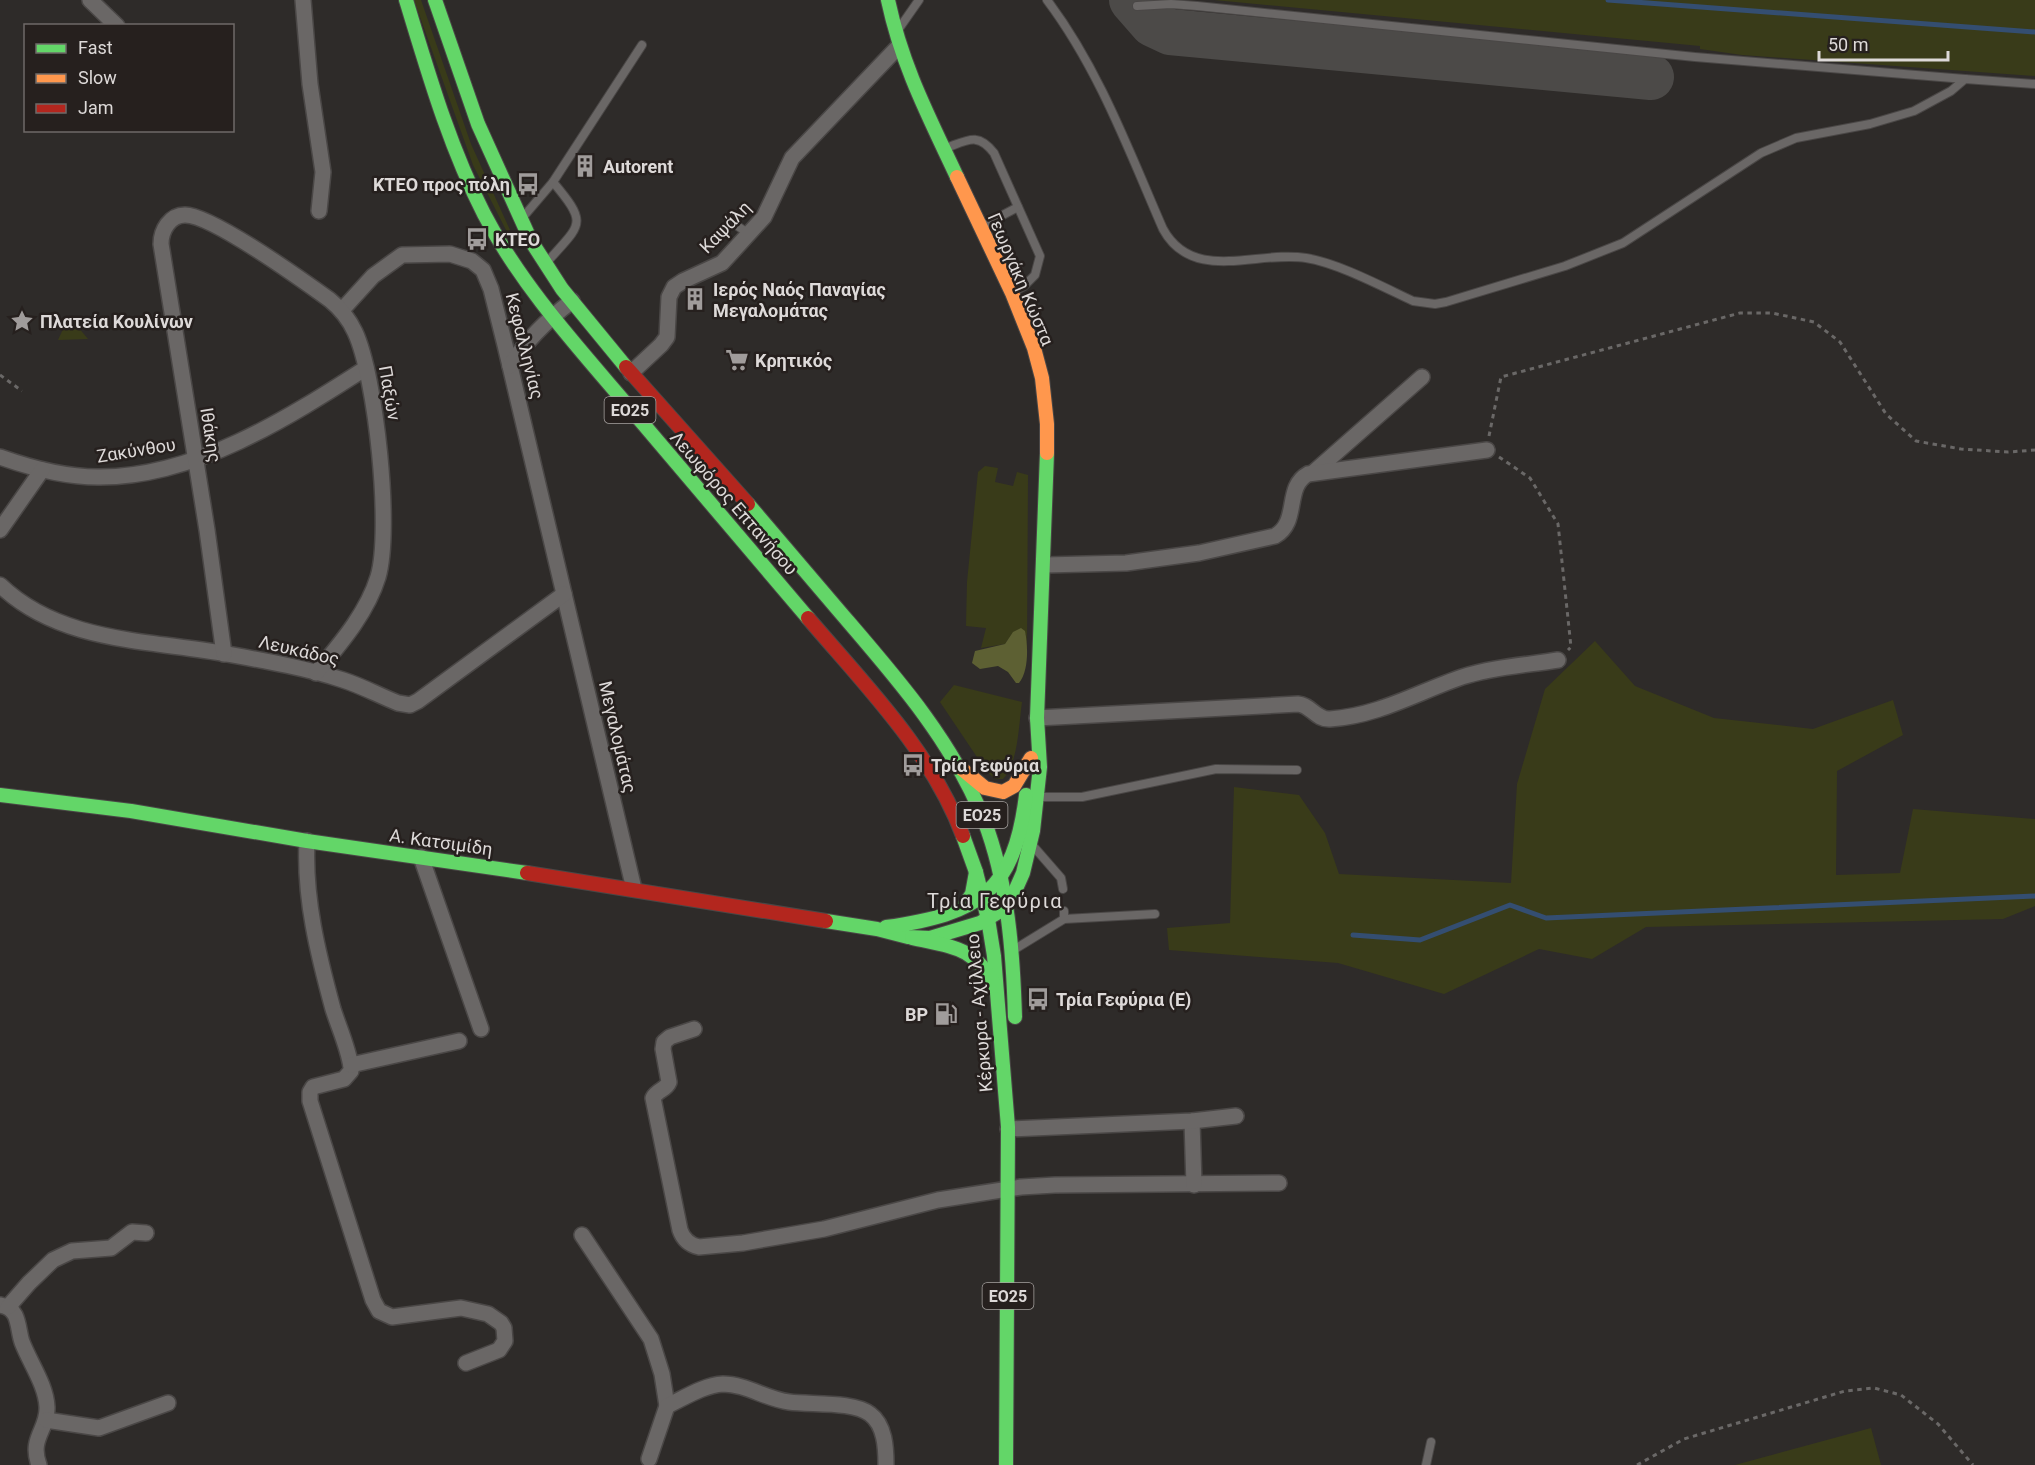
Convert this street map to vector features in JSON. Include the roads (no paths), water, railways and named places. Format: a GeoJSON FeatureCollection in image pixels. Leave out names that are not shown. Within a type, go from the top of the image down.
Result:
{"type":"FeatureCollection","features":[{"type":"Feature","properties":{"kind":"main road","name":"Λεωφόρος Επτανήσου"},"geometry":{"type":"LineString","coordinates":[[406,0],[442,114],[471,186],[507,253],[552,316],[899,725],[940,787],[958,823],[982,896]]}},
{"type":"Feature","properties":{"kind":"main road","name":"Λεωφόρος Επτανήσου"},"geometry":{"type":"LineString","coordinates":[[435,0],[492,160],[545,264],[631,373],[713,464],[887,667],[928,720],[952,756],[984,821],[993,846],[1000,879]]}},
{"type":"Feature","properties":{"kind":"main road","name":"Γεωργάκη Κώστα"},"geometry":{"type":"LineString","coordinates":[[888,0],[897,40],[909,75],[1012,293],[1034,348],[1042,378],[1047,424],[1045,565],[1037,725],[1030,758],[1026,800],[1010,861],[1000,879]]}},
{"type":"Feature","properties":{"kind":"main road","name":"Γεωργάκη Κώστα"},"geometry":{"type":"LineString","coordinates":[[1006,906],[1017,884],[1035,830],[1040,749],[1037,725]]}},
{"type":"Feature","properties":{"kind":"main road"},"geometry":{"type":"LineString","coordinates":[[952,756],[975,781],[998,792],[1014,786],[1030,758]]}},
{"type":"Feature","properties":{"kind":"main road","name":"Α. Κατσιμίδη"},"geometry":{"type":"LineString","coordinates":[[0,795],[131,811],[307,841],[634,889],[877,929],[912,938],[933,938],[988,919],[1006,906]]}},
{"type":"Feature","properties":{"kind":"main road"},"geometry":{"type":"LineString","coordinates":[[964,906],[972,894],[976,872]]}},
{"type":"Feature","properties":{"kind":"main road","name":"Α. Κατσιμίδη"},"geometry":{"type":"LineString","coordinates":[[877,929],[929,921],[982,896],[1000,879]]}},
{"type":"Feature","properties":{"kind":"main road","name":"Κέρκυρα - Αχίλλειο"},"geometry":{"type":"LineString","coordinates":[[1000,879],[1012,952],[1015,1026]]}},
{"type":"Feature","properties":{"kind":"main road","name":"Κέρκυρα - Αχίλλειο"},"geometry":{"type":"LineString","coordinates":[[982,896],[988,919],[998,994],[1002,1076],[1008,1128],[1006,1465]]}},
{"type":"Feature","properties":{"kind":"main road"},"geometry":{"type":"LineString","coordinates":[[912,938],[967,952],[984,965],[998,994]]}},
{"type":"Feature","properties":{"kind":"main road","name":"Κέρκυρα - Αχίλλειο"},"geometry":{"type":"LineString","coordinates":[[1008,1128],[1015,1075],[1015,1046]]}},
{"type":"Feature","properties":{"kind":"street"},"geometry":{"type":"LineString","coordinates":[[90,0],[114,24]]}},
{"type":"Feature","properties":{"kind":"street"},"geometry":{"type":"LineString","coordinates":[[303,0],[310,84],[323,172],[319,211]]}},
{"type":"Feature","properties":{"kind":"street","name":"Καψάλη"},"geometry":{"type":"LineString","coordinates":[[631,373],[662,345],[667,337],[669,297],[674,287],[722,263],[742,229],[764,217],[792,158],[897,40]]}},
{"type":"Feature","properties":{"kind":"street","name":"Παξών"},"geometry":{"type":"LineString","coordinates":[[167,225],[178,216],[184,215],[216,226],[270,259],[342,310],[355,331],[366,368],[376,430],[383,499],[380,566],[372,592],[361,612],[341,642],[316,672]]}},
{"type":"Feature","properties":{"kind":"street","name":"Ιθάκης"},"geometry":{"type":"LineString","coordinates":[[167,225],[163,231],[161,244],[224,654]]}},
{"type":"Feature","properties":{"kind":"street","name":"Κεφαλληνίας"},"geometry":{"type":"LineString","coordinates":[[342,310],[373,276],[402,255],[450,254],[472,261],[483,270],[491,289],[564,594]]}},
{"type":"Feature","properties":{"kind":"street"},"geometry":{"type":"LineString","coordinates":[[510,366],[522,346],[552,316],[572,301]]}},
{"type":"Feature","properties":{"kind":"street","name":"Ζακύνθου"},"geometry":{"type":"LineString","coordinates":[[0,457],[42,470],[84,477],[155,470],[195,459],[230,445],[270,425],[366,368]]}},
{"type":"Feature","properties":{"kind":"street"},"geometry":{"type":"LineString","coordinates":[[1045,565],[1147,560],[1199,553],[1275,536],[1288,524],[1296,486],[1303,477],[1314,472],[1422,376]]}},
{"type":"Feature","properties":{"kind":"street"},"geometry":{"type":"LineString","coordinates":[[1314,472],[1487,450]]}},
{"type":"Feature","properties":{"kind":"street"},"geometry":{"type":"LineString","coordinates":[[0,530],[42,470]]}},
{"type":"Feature","properties":{"kind":"street","name":"Λευκάδος"},"geometry":{"type":"LineString","coordinates":[[0,585],[31,610],[67,625],[142,642],[224,654],[316,672],[345,681],[398,704],[410,705],[564,594]]}},
{"type":"Feature","properties":{"kind":"street","name":"Μεγαλομάτας"},"geometry":{"type":"LineString","coordinates":[[564,594],[634,889]]}},
{"type":"Feature","properties":{"kind":"street"},"geometry":{"type":"LineString","coordinates":[[1037,725],[1298,704],[1308,707],[1319,717],[1329,719],[1383,709],[1462,677],[1558,660]]}},
{"type":"Feature","properties":{"kind":"street"},"geometry":{"type":"LineString","coordinates":[[307,841],[306,867],[312,920],[333,1009],[351,1065],[348,1076],[315,1086],[309,1097],[373,1300],[379,1311],[392,1317],[461,1308],[478,1311],[495,1318],[504,1328],[503,1346],[499,1350],[466,1363]]}},
{"type":"Feature","properties":{"kind":"street"},"geometry":{"type":"LineString","coordinates":[[421,857],[481,1029]]}},
{"type":"Feature","properties":{"kind":"street"},"geometry":{"type":"LineString","coordinates":[[694,1029],[670,1037],[664,1042],[663,1049],[669,1082],[653,1098],[681,1235],[692,1245],[710,1247],[775,1238],[849,1224],[938,1200],[1056,1185],[1279,1184]]}},
{"type":"Feature","properties":{"kind":"street"},"geometry":{"type":"LineString","coordinates":[[351,1065],[459,1041]]}},
{"type":"Feature","properties":{"kind":"street"},"geometry":{"type":"LineString","coordinates":[[1008,1128],[1192,1121],[1236,1116]]}},
{"type":"Feature","properties":{"kind":"street"},"geometry":{"type":"LineString","coordinates":[[1192,1121],[1194,1185]]}},
{"type":"Feature","properties":{"kind":"street"},"geometry":{"type":"LineString","coordinates":[[39,1465],[36,1458],[36,1444],[46,1420],[46,1399],[22,1341],[15,1314],[4,1306],[53,1260],[72,1251],[111,1248],[132,1232],[146,1233]]}},
{"type":"Feature","properties":{"kind":"street"},"geometry":{"type":"LineString","coordinates":[[582,1235],[651,1339],[658,1358],[667,1406],[649,1459]]}},
{"type":"Feature","properties":{"kind":"street"},"geometry":{"type":"LineString","coordinates":[[667,1406],[712,1386],[723,1384],[788,1402],[864,1409],[873,1416],[882,1432],[886,1465]]}},
{"type":"Feature","properties":{"kind":"street"},"geometry":{"type":"LineString","coordinates":[[46,1420],[99,1428],[168,1403]]}},
{"type":"Feature","properties":{"kind":"lane"},"geometry":{"type":"LineString","coordinates":[[897,40],[919,0]]}},
{"type":"Feature","properties":{"kind":"lane"},"geometry":{"type":"LineString","coordinates":[[1047,0],[1100,84],[1170,243],[1182,252],[1206,261],[1308,258],[1339,268],[1413,301],[1424,303],[1446,302],[1565,266],[1623,243],[1761,153],[1796,138],[1870,124],[1914,111],[1951,91],[1965,79]]}},
{"type":"Feature","properties":{"kind":"lane"},"geometry":{"type":"LineString","coordinates":[[1137,6],[1171,4],[1197,6],[1695,57],[2035,84]]}},
{"type":"Feature","properties":{"kind":"lane"},"geometry":{"type":"LineString","coordinates":[[521,219],[553,182],[642,45]]}},
{"type":"Feature","properties":{"kind":"lane"},"geometry":{"type":"LineString","coordinates":[[942,149],[972,139],[980,139],[987,143],[994,153],[1040,256],[1035,275],[1024,286],[1012,293]]}},
{"type":"Feature","properties":{"kind":"lane"},"geometry":{"type":"LineString","coordinates":[[545,264],[571,235],[577,224],[575,210],[553,182]]}},
{"type":"Feature","properties":{"kind":"lane"},"geometry":{"type":"LineString","coordinates":[[980,227],[1018,207]]}},
{"type":"Feature","properties":{"kind":"lane"},"geometry":{"type":"LineString","coordinates":[[1038,797],[1082,797],[1216,769],[1297,770]]}},
{"type":"Feature","properties":{"kind":"lane"},"geometry":{"type":"LineString","coordinates":[[1031,843],[1061,878],[1064,889]]}},
{"type":"Feature","properties":{"kind":"lane"},"geometry":{"type":"LineString","coordinates":[[1012,952],[1064,915],[1155,914]]}},
{"type":"Feature","properties":{"kind":"lane"},"geometry":{"type":"LineString","coordinates":[[1426,1465],[1431,1442]]}},
{"type":"Feature","properties":{"kind":"waterway"},"geometry":{"type":"LineString","coordinates":[[1608,0],[2035,32]]}},
{"type":"Feature","properties":{"kind":"waterway"},"geometry":{"type":"LineString","coordinates":[[1353,935],[1420,940],[1510,905],[1546,918],[2035,896]]}},
{"type":"Feature","properties":{"kind":"place","name":"Autorent"},"geometry":{"type":"Point","coordinates":[585,166]}},
{"type":"Feature","properties":{"kind":"place","name":"ΚΤΕΟ προς πόλη"},"geometry":{"type":"Point","coordinates":[528,184]}},
{"type":"Feature","properties":{"kind":"place","name":"ΚΤΕΟ"},"geometry":{"type":"Point","coordinates":[477,239]}},
{"type":"Feature","properties":{"kind":"place","name":"Ιερός Ναός Παναγίας Μεγαλομάτας"},"geometry":{"type":"Point","coordinates":[695,299]}},
{"type":"Feature","properties":{"kind":"place","name":"Πλατεία Κουλίνων"},"geometry":{"type":"Point","coordinates":[22,321]}},
{"type":"Feature","properties":{"kind":"place","name":"Κρητικός"},"geometry":{"type":"Point","coordinates":[737,360]}},
{"type":"Feature","properties":{"kind":"place","name":"Τρία Γεφύρια"},"geometry":{"type":"Point","coordinates":[913,765]}},
{"type":"Feature","properties":{"kind":"place","name":"Τρία Γεφύρια (E)"},"geometry":{"type":"Point","coordinates":[1038,999]}},
{"type":"Feature","properties":{"kind":"place","name":"BP"},"geometry":{"type":"Point","coordinates":[946,1014]}},
{"type":"Feature","properties":{"kind":"district","name":"Τρία Γεφύρια"},"geometry":{"type":"Point","coordinates":[995,901]}}]}
